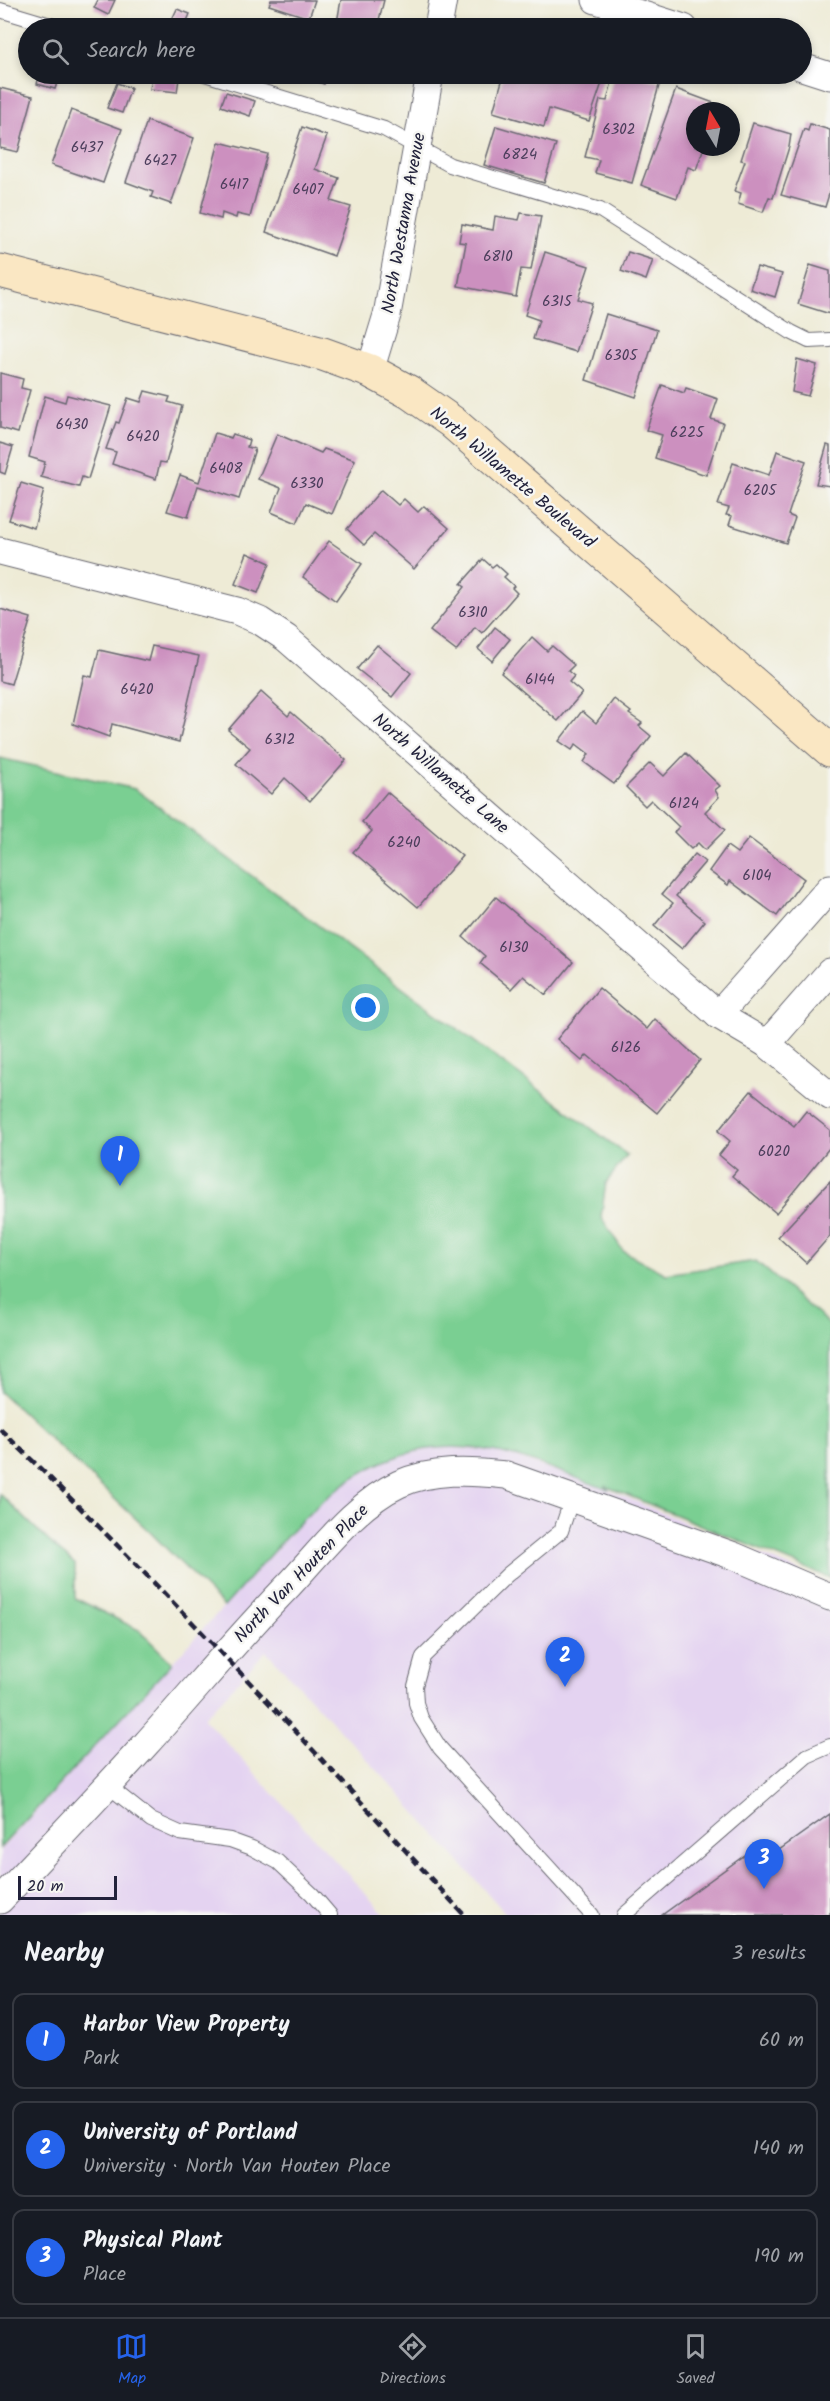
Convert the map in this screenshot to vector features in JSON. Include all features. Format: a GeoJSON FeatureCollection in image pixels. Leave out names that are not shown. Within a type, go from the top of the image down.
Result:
{"type":"FeatureCollection","features":[{"type":"Feature","properties":{"kind":"main road","name":"North Willamette Boulevard"},"geometry":{"type":"LineString","coordinates":[[0,271],[323,354],[370,371],[409,393],[452,422],[830,750]]}},
{"type":"Feature","properties":{"kind":"street"},"geometry":{"type":"LineString","coordinates":[[440,18],[443,0]]}},
{"type":"Feature","properties":{"kind":"street"},"geometry":{"type":"LineString","coordinates":[[596,0],[653,18]]}},
{"type":"Feature","properties":{"kind":"street"},"geometry":{"type":"LineString","coordinates":[[812,70],[830,76]]}},
{"type":"Feature","properties":{"kind":"street","name":"North Westanna Avenue"},"geometry":{"type":"LineString","coordinates":[[370,371],[387,315],[428,84]]}},
{"type":"Feature","properties":{"kind":"street","name":"North Willamette Lane"},"geometry":{"type":"LineString","coordinates":[[0,550],[237,611],[260,621],[286,638],[718,1015],[767,1044],[830,1096]]}},
{"type":"Feature","properties":{"kind":"street"},"geometry":{"type":"LineString","coordinates":[[718,1015],[830,888]]}},
{"type":"Feature","properties":{"kind":"street"},"geometry":{"type":"LineString","coordinates":[[767,1044],[830,972]]}},
{"type":"Feature","properties":{"kind":"street","name":"North Van Houten Place"},"geometry":{"type":"LineString","coordinates":[[0,1900],[146,1744],[235,1641],[347,1524],[376,1496],[400,1483],[437,1474],[468,1471],[506,1475],[734,1556],[830,1597]]}},
{"type":"Feature","properties":{"kind":"lane"},"geometry":{"type":"LineString","coordinates":[[0,10],[27,18]]}},
{"type":"Feature","properties":{"kind":"lane"},"geometry":{"type":"LineString","coordinates":[[238,84],[384,129],[450,165],[600,210],[791,332],[808,340],[830,340]]}},
{"type":"Feature","properties":{"kind":"lane"},"geometry":{"type":"LineString","coordinates":[[572,1498],[561,1532],[507,1575],[423,1657],[415,1686],[416,1703],[421,1718],[440,1748],[592,1915]]}},
{"type":"Feature","properties":{"kind":"lane"},"geometry":{"type":"LineString","coordinates":[[624,1915],[807,1756],[830,1746]]}},
{"type":"Feature","properties":{"kind":"lane"},"geometry":{"type":"LineString","coordinates":[[107,1785],[151,1820],[180,1833],[230,1840],[252,1848],[278,1862],[312,1894],[330,1915]]}},
{"type":"Feature","properties":{"kind":"shaded area"},"geometry":{"type":"Polygon","coordinates":[[[441,1447],[493,1451],[609,1490],[830,1584],[830,1915],[507,1915],[390,1784],[266,1651],[204,1718],[385,1915],[0,1915],[0,1850],[314,1508],[350,1478],[371,1466],[393,1457],[441,1447]]]}},
{"type":"Feature","properties":{"kind":"green space"},"geometry":{"type":"Polygon","coordinates":[[[0,758],[135,789],[627,1155],[606,1183],[601,1217],[623,1251],[666,1274],[756,1261],[830,1325],[830,1578],[605,1486],[609,1490],[507,1454],[447,1447],[406,1453],[371,1468],[338,1488],[308,1514],[224,1607],[150,1532],[0,1392],[0,758]]]}},
{"type":"Feature","properties":{"kind":"green space"},"geometry":{"type":"Polygon","coordinates":[[[0,1494],[75,1564],[75,1598],[139,1630],[172,1663],[0,1848],[0,1494]]]}},
{"type":"Feature","properties":{"kind":"building"},"geometry":{"type":"Polygon","coordinates":[[[98,0],[115,0],[108,15],[94,8],[98,0]]]}},
{"type":"Feature","properties":{"kind":"building"},"geometry":{"type":"Polygon","coordinates":[[[271,0],[315,0],[309,18],[269,5],[271,0]]]}},
{"type":"Feature","properties":{"kind":"building"},"geometry":{"type":"Polygon","coordinates":[[[341,0],[384,0],[380,18],[338,18],[341,0]]]}},
{"type":"Feature","properties":{"kind":"building"},"geometry":{"type":"Polygon","coordinates":[[[177,9],[190,14],[188,18],[173,18],[177,9]]]}},
{"type":"Feature","properties":{"kind":"building"},"geometry":{"type":"Polygon","coordinates":[[[37,84],[57,84],[55,89],[37,84]]]}},
{"type":"Feature","properties":{"kind":"building"},"geometry":{"type":"Polygon","coordinates":[[[117,84],[131,88],[122,113],[107,108],[117,84]]]}},
{"type":"Feature","properties":{"kind":"building"},"geometry":{"type":"Polygon","coordinates":[[[151,84],[178,84],[177,92],[150,89],[151,84]]]}},
{"type":"Feature","properties":{"kind":"building"},"geometry":{"type":"Polygon","coordinates":[[[501,84],[602,84],[589,121],[549,109],[544,127],[493,112],[501,84]]]}},
{"type":"Feature","properties":{"kind":"building"},"geometry":{"type":"Polygon","coordinates":[[[611,84],[659,84],[632,183],[595,173],[599,160],[585,157],[600,100],[607,101],[611,84]]]}},
{"type":"Feature","properties":{"kind":"building"},"geometry":{"type":"Polygon","coordinates":[[[0,88],[33,96],[18,152],[0,148],[0,88]]]}},
{"type":"Feature","properties":{"kind":"building"},"geometry":{"type":"Polygon","coordinates":[[[676,89],[711,102],[686,102],[686,156],[701,156],[696,170],[688,167],[677,198],[641,185],[676,89]]]}},
{"type":"Feature","properties":{"kind":"building"},"geometry":{"type":"Polygon","coordinates":[[[226,92],[255,101],[250,116],[221,106],[226,92]]]}},
{"type":"Feature","properties":{"kind":"building"},"geometry":{"type":"Polygon","coordinates":[[[71,110],[122,129],[103,183],[51,165],[71,110]]]}},
{"type":"Feature","properties":{"kind":"building"},"geometry":{"type":"Polygon","coordinates":[[[147,121],[194,138],[171,204],[151,197],[153,192],[126,182],[147,121]]]}},
{"type":"Feature","properties":{"kind":"building"},"geometry":{"type":"Polygon","coordinates":[[[753,123],[791,134],[773,198],[769,197],[763,212],[738,204],[741,193],[734,191],[745,161],[741,160],[753,123]]]}},
{"type":"Feature","properties":{"kind":"building"},"geometry":{"type":"Polygon","coordinates":[[[810,124],[830,130],[830,191],[825,207],[781,195],[804,129],[808,131],[810,124]]]}},
{"type":"Feature","properties":{"kind":"building"},"geometry":{"type":"Polygon","coordinates":[[[496,126],[556,144],[544,183],[484,165],[496,126]]]}},
{"type":"Feature","properties":{"kind":"building"},"geometry":{"type":"Polygon","coordinates":[[[302,127],[327,136],[315,169],[339,178],[331,201],[351,207],[334,256],[266,232],[302,127]]]}},
{"type":"Feature","properties":{"kind":"building"},"geometry":{"type":"Polygon","coordinates":[[[219,142],[267,154],[250,217],[237,214],[236,218],[222,213],[221,219],[200,213],[219,142]]]}},
{"type":"Feature","properties":{"kind":"building"},"geometry":{"type":"Polygon","coordinates":[[[521,213],[541,216],[531,270],[521,269],[516,297],[458,286],[466,243],[459,242],[462,224],[493,230],[495,216],[519,220],[521,213]]]}},
{"type":"Feature","properties":{"kind":"building"},"geometry":{"type":"Polygon","coordinates":[[[545,252],[589,266],[578,299],[592,303],[576,352],[533,339],[539,320],[525,315],[545,252]]]}},
{"type":"Feature","properties":{"kind":"building"},"geometry":{"type":"Polygon","coordinates":[[[628,252],[653,260],[646,280],[621,271],[628,252]]]}},
{"type":"Feature","properties":{"kind":"building"},"geometry":{"type":"Polygon","coordinates":[[[810,265],[830,271],[830,314],[798,304],[810,265]]]}},
{"type":"Feature","properties":{"kind":"building"},"geometry":{"type":"Polygon","coordinates":[[[757,267],[782,274],[775,297],[750,289],[757,267]]]}},
{"type":"Feature","properties":{"kind":"building"},"geometry":{"type":"Polygon","coordinates":[[[606,314],[657,330],[636,397],[586,380],[606,314]]]}},
{"type":"Feature","properties":{"kind":"building"},"geometry":{"type":"Polygon","coordinates":[[[797,359],[817,365],[808,396],[792,392],[797,359]]]}},
{"type":"Feature","properties":{"kind":"building"},"geometry":{"type":"Polygon","coordinates":[[[0,373],[23,379],[21,388],[30,390],[18,433],[0,428],[0,373]]]}},
{"type":"Feature","properties":{"kind":"building"},"geometry":{"type":"Polygon","coordinates":[[[662,385],[684,393],[686,388],[718,399],[711,419],[723,423],[706,475],[655,458],[662,435],[646,430],[662,385]]]}},
{"type":"Feature","properties":{"kind":"building"},"geometry":{"type":"Polygon","coordinates":[[[145,391],[170,397],[168,402],[182,406],[166,463],[160,462],[156,479],[112,464],[116,452],[106,449],[128,398],[141,402],[145,391]]]}},
{"type":"Feature","properties":{"kind":"building"},"geometry":{"type":"Polygon","coordinates":[[[67,395],[111,406],[88,479],[82,477],[79,487],[41,477],[45,462],[29,457],[45,396],[65,402],[67,395]]]}},
{"type":"Feature","properties":{"kind":"building"},"geometry":{"type":"Polygon","coordinates":[[[215,433],[231,438],[233,434],[249,440],[247,447],[255,449],[239,499],[198,486],[188,517],[167,511],[180,475],[199,482],[215,433]]]}},
{"type":"Feature","properties":{"kind":"building"},"geometry":{"type":"Polygon","coordinates":[[[277,434],[321,453],[324,449],[355,460],[332,514],[306,503],[297,523],[271,512],[281,488],[258,479],[277,434]]]}},
{"type":"Feature","properties":{"kind":"building"},"geometry":{"type":"Polygon","coordinates":[[[0,443],[13,447],[5,474],[0,472],[0,443]]]}},
{"type":"Feature","properties":{"kind":"building"},"geometry":{"type":"Polygon","coordinates":[[[827,445],[830,446],[830,486],[816,484],[827,445]]]}},
{"type":"Feature","properties":{"kind":"building"},"geometry":{"type":"Polygon","coordinates":[[[777,451],[806,461],[788,515],[795,518],[786,543],[729,525],[732,516],[726,515],[729,508],[718,505],[733,463],[769,475],[777,451]]]}},
{"type":"Feature","properties":{"kind":"building"},"geometry":{"type":"Polygon","coordinates":[[[21,483],[44,490],[34,528],[9,520],[21,483]]]}},
{"type":"Feature","properties":{"kind":"building"},"geometry":{"type":"Polygon","coordinates":[[[381,490],[398,505],[404,499],[418,512],[424,506],[449,528],[414,569],[374,534],[364,545],[347,529],[381,490]]]}},
{"type":"Feature","properties":{"kind":"building"},"geometry":{"type":"Polygon","coordinates":[[[329,541],[362,564],[336,601],[303,577],[329,541]]]}},
{"type":"Feature","properties":{"kind":"building"},"geometry":{"type":"Polygon","coordinates":[[[247,553],[270,563],[258,593],[235,584],[247,553]]]}},
{"type":"Feature","properties":{"kind":"building"},"geometry":{"type":"Polygon","coordinates":[[[483,559],[492,567],[496,564],[507,574],[504,577],[514,586],[512,588],[517,593],[482,633],[475,627],[456,651],[430,631],[465,587],[461,584],[483,559]]]}},
{"type":"Feature","properties":{"kind":"building"},"geometry":{"type":"Polygon","coordinates":[[[0,609],[31,618],[11,684],[0,681],[0,609]]]}},
{"type":"Feature","properties":{"kind":"building"},"geometry":{"type":"Polygon","coordinates":[[[495,627],[510,639],[492,661],[478,649],[495,627]]]}},
{"type":"Feature","properties":{"kind":"building"},"geometry":{"type":"Polygon","coordinates":[[[532,637],[547,651],[552,646],[574,665],[568,671],[574,676],[569,682],[582,693],[558,721],[501,673],[532,637]]]}},
{"type":"Feature","properties":{"kind":"building"},"geometry":{"type":"Polygon","coordinates":[[[377,645],[411,673],[392,697],[357,669],[377,645]]]}},
{"type":"Feature","properties":{"kind":"building"},"geometry":{"type":"Polygon","coordinates":[[[152,646],[199,656],[179,742],[112,724],[109,737],[73,724],[84,675],[92,677],[99,650],[148,661],[152,646]]]}},
{"type":"Feature","properties":{"kind":"building"},"geometry":{"type":"Polygon","coordinates":[[[261,692],[288,716],[291,712],[346,760],[310,801],[285,778],[271,794],[236,764],[250,748],[228,730],[261,692]]]}},
{"type":"Feature","properties":{"kind":"building"},"geometry":{"type":"Polygon","coordinates":[[[614,699],[642,723],[639,726],[651,736],[614,784],[584,762],[589,754],[576,744],[572,750],[559,741],[582,711],[596,723],[614,699]]]}},
{"type":"Feature","properties":{"kind":"building"},"geometry":{"type":"Polygon","coordinates":[[[686,753],[720,786],[715,790],[719,797],[705,812],[725,830],[705,850],[698,843],[691,849],[674,832],[679,827],[651,800],[645,806],[626,787],[650,763],[664,776],[686,753]]]}},
{"type":"Feature","properties":{"kind":"building"},"geometry":{"type":"Polygon","coordinates":[[[387,792],[462,856],[418,907],[353,852],[372,831],[362,822],[387,792]]]}},
{"type":"Feature","properties":{"kind":"building"},"geometry":{"type":"Polygon","coordinates":[[[749,838],[804,879],[777,916],[730,881],[728,885],[709,871],[727,846],[737,853],[749,838]]]}},
{"type":"Feature","properties":{"kind":"building"},"geometry":{"type":"Polygon","coordinates":[[[695,854],[705,862],[676,896],[705,921],[682,949],[654,926],[673,903],[662,894],[695,854]]]}},
{"type":"Feature","properties":{"kind":"building"},"geometry":{"type":"Polygon","coordinates":[[[496,897],[573,962],[546,995],[523,976],[511,989],[480,963],[485,956],[463,937],[496,897]]]}},
{"type":"Feature","properties":{"kind":"building"},"geometry":{"type":"Polygon","coordinates":[[[599,988],[647,1029],[655,1019],[700,1060],[657,1113],[587,1055],[582,1061],[557,1039],[599,988]]]}},
{"type":"Feature","properties":{"kind":"building"},"geometry":{"type":"Polygon","coordinates":[[[751,1091],[794,1126],[806,1111],[830,1130],[830,1147],[776,1213],[732,1176],[737,1170],[719,1155],[730,1141],[718,1131],[751,1091]]]}},
{"type":"Feature","properties":{"kind":"building"},"geometry":{"type":"Polygon","coordinates":[[[830,1181],[830,1236],[806,1263],[778,1237],[830,1181]]]}},
{"type":"Feature","properties":{"kind":"building"},"geometry":{"type":"Polygon","coordinates":[[[830,1814],[830,1915],[662,1915],[752,1850],[762,1862],[830,1814]]]}},
{"type":"Feature","properties":{"kind":"railway"},"geometry":{"type":"LineString","coordinates":[[0,1429],[236,1668],[464,1915]]}},
{"type":"Feature","properties":{"kind":"place","name":"Harbor View Property"},"geometry":{"type":"Point","coordinates":[120,1186]}},
{"type":"Feature","properties":{"kind":"place","name":"University of Portland"},"geometry":{"type":"Point","coordinates":[565,1687]}},
{"type":"Feature","properties":{"kind":"place","name":"Physical Plant"},"geometry":{"type":"Point","coordinates":[764,1889]}}]}
